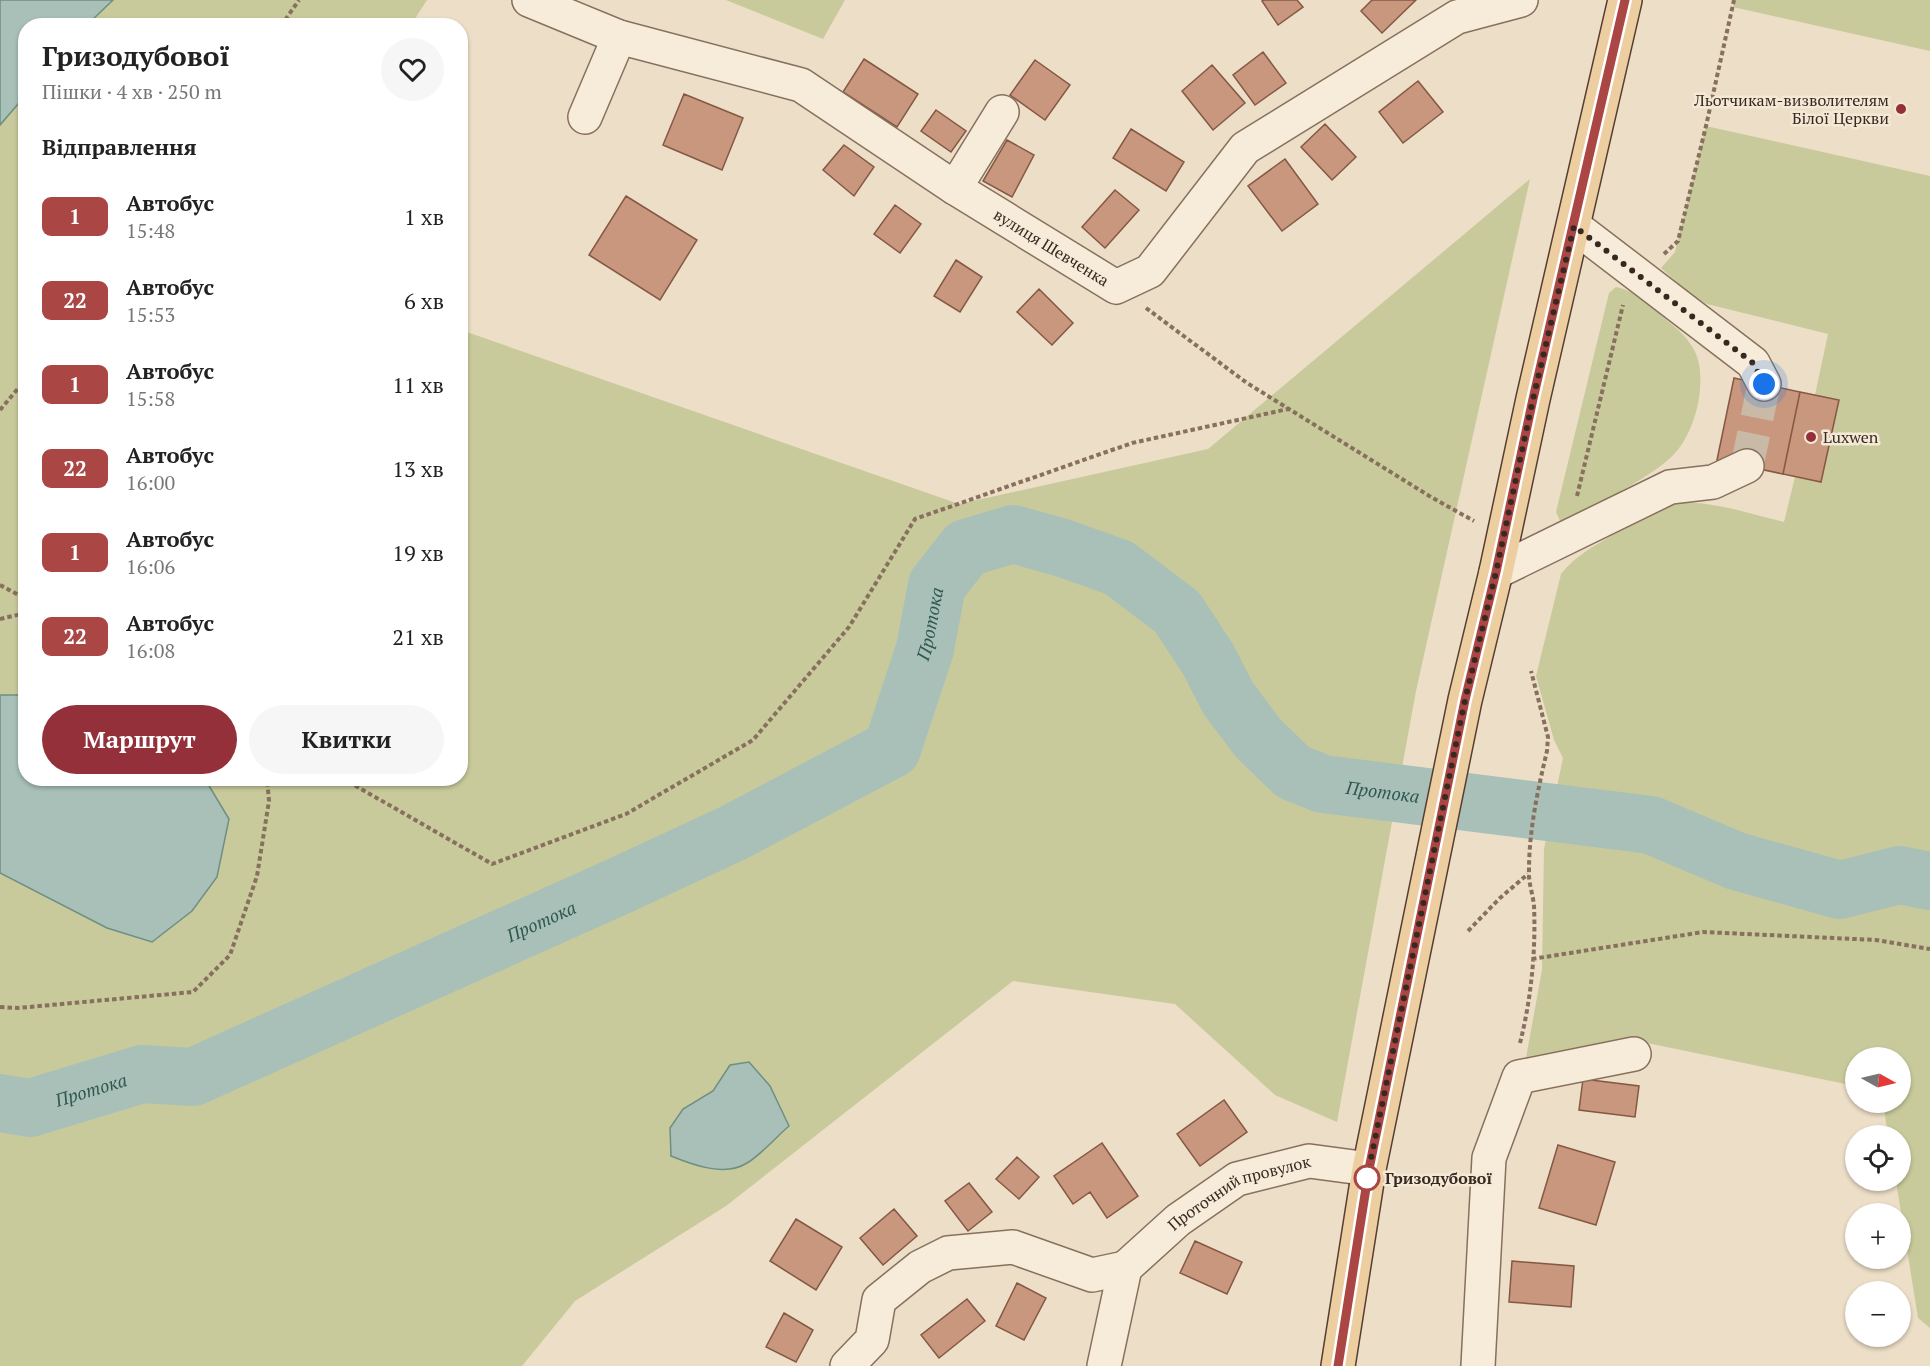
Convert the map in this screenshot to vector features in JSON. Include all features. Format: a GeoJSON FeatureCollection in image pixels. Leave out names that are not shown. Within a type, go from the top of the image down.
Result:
{"type":"FeatureCollection","features":[{"type":"Feature","properties":{"kind":"main road"},"geometry":{"type":"LineString","coordinates":[[1338,1366],[1369,1169],[1465,700],[1625,0]]}},
{"type":"Feature","properties":{"kind":"street","name":"вулиця Шевченка"},"geometry":{"type":"LineString","coordinates":[[529,0],[619,37],[801,85],[955,188],[1116,286],[1150,271],[1245,148],[1457,17],[1521,0]]}},
{"type":"Feature","properties":{"kind":"street"},"geometry":{"type":"LineString","coordinates":[[585,117],[619,37]]}},
{"type":"Feature","properties":{"kind":"street"},"geometry":{"type":"LineString","coordinates":[[955,188],[1002,112]]}},
{"type":"Feature","properties":{"kind":"street"},"geometry":{"type":"LineString","coordinates":[[1574,226],[1753,363],[1764,384]]}},
{"type":"Feature","properties":{"kind":"street"},"geometry":{"type":"LineString","coordinates":[[1496,572],[1670,487],[1713,482],[1747,466]]}},
{"type":"Feature","properties":{"kind":"street"},"geometry":{"type":"LineString","coordinates":[[1478,1366],[1489,1158],[1519,1077],[1634,1053]]}},
{"type":"Feature","properties":{"kind":"street","name":"Проточний провулок"},"geometry":{"type":"LineString","coordinates":[[1125,1268],[1178,1220],[1236,1179],[1309,1161],[1369,1169]]}},
{"type":"Feature","properties":{"kind":"street"},"geometry":{"type":"LineString","coordinates":[[847,1366],[872,1340],[879,1300],[920,1267],[948,1253],[1013,1247],[1092,1275],[1125,1268],[1104,1366]]}},
{"type":"Feature","properties":{"kind":"path"},"geometry":{"type":"LineString","coordinates":[[287,18],[299,0]]}},
{"type":"Feature","properties":{"kind":"path"},"geometry":{"type":"LineString","coordinates":[[1116,286],[1247,383],[1431,497],[1504,537]]}},
{"type":"Feature","properties":{"kind":"path"},"geometry":{"type":"LineString","coordinates":[[0,410],[18,389]]}},
{"type":"Feature","properties":{"kind":"path"},"geometry":{"type":"LineString","coordinates":[[356,786],[492,864],[626,814],[753,740],[849,627],[915,519],[1132,443],[1288,409]]}},
{"type":"Feature","properties":{"kind":"path"},"geometry":{"type":"LineString","coordinates":[[0,585],[18,594]]}},
{"type":"Feature","properties":{"kind":"path"},"geometry":{"type":"LineString","coordinates":[[0,619],[18,615]]}},
{"type":"Feature","properties":{"kind":"path"},"geometry":{"type":"LineString","coordinates":[[1519,1077],[1519,1051],[1529,998],[1532,959],[1534,905],[1528,873],[1529,848],[1548,737],[1531,671]]}},
{"type":"Feature","properties":{"kind":"path"},"geometry":{"type":"LineString","coordinates":[[0,1007],[18,1008],[193,992],[230,955],[258,876],[269,801],[268,786]]}},
{"type":"Feature","properties":{"kind":"path"},"geometry":{"type":"LineString","coordinates":[[1468,931],[1528,873]]}},
{"type":"Feature","properties":{"kind":"path"},"geometry":{"type":"LineString","coordinates":[[1532,959],[1703,932],[1876,940],[1930,950]]}},
{"type":"Feature","properties":{"kind":"green space"},"geometry":{"type":"Polygon","coordinates":[[[113,0],[427,0],[415,18],[95,18],[113,0]]]}},
{"type":"Feature","properties":{"kind":"green space"},"geometry":{"type":"Polygon","coordinates":[[[726,0],[845,0],[823,39],[726,0]]]}},
{"type":"Feature","properties":{"kind":"green space"},"geometry":{"type":"Polygon","coordinates":[[[1734,0],[1930,0],[1930,51],[1733,7],[1734,0]]]}},
{"type":"Feature","properties":{"kind":"green space"},"geometry":{"type":"Polygon","coordinates":[[[18,104],[18,786],[468,786],[468,332],[959,504],[1208,449],[1530,179],[1416,691],[1337,1122],[1275,1095],[1175,1004],[1013,981],[726,1206],[575,1301],[522,1366],[0,1366],[0,125],[18,104]]]}},
{"type":"Feature","properties":{"kind":"green space"},"geometry":{"type":"Polygon","coordinates":[[[1706,126],[1930,176],[1930,1328],[1918,1318],[1910,1269],[1911,1203],[1900,1203],[1898,1191],[1911,1191],[1911,1125],[1886,1125],[1885,1113],[1911,1113],[1911,1047],[1845,1047],[1845,1084],[1623,1038],[1526,1058],[1542,970],[1544,849],[1563,758],[1554,740],[1536,676],[1561,574],[1578,557],[1612,535],[1650,513],[1675,504],[1714,505],[1784,522],[1795,477],[1821,482],[1839,401],[1815,395],[1828,334],[1707,304],[1692,296],[1661,268],[1675,252],[1706,126]]]}},
{"type":"Feature","properties":{"kind":"green space"},"geometry":{"type":"Polygon","coordinates":[[[1616,287],[1641,298],[1676,328],[1693,348],[1700,370],[1698,405],[1686,438],[1667,461],[1627,488],[1572,518],[1560,521],[1556,512],[1609,293],[1616,287]]]}},
{"type":"Feature","properties":{"kind":"shaded area"},"geometry":{"type":"Polygon","coordinates":[[[0,0],[113,0],[94,18],[18,18],[18,104],[0,125],[0,0]]]}},
{"type":"Feature","properties":{"kind":"shaded area"},"geometry":{"type":"Polygon","coordinates":[[[0,695],[18,695],[18,786],[209,786],[229,819],[217,877],[192,911],[152,942],[107,928],[0,873],[0,695]]]}},
{"type":"Feature","properties":{"kind":"shaded area"},"geometry":{"type":"Polygon","coordinates":[[[749,1062],[770,1086],[789,1126],[758,1155],[738,1167],[709,1168],[671,1156],[670,1128],[683,1109],[713,1091],[730,1065],[749,1062]]]}},
{"type":"Feature","properties":{"kind":"building"},"geometry":{"type":"Polygon","coordinates":[[[1297,0],[1303,7],[1278,25],[1262,1],[1297,0]]]}},
{"type":"Feature","properties":{"kind":"building"},"geometry":{"type":"Polygon","coordinates":[[[1372,0],[1416,0],[1382,33],[1361,11],[1372,0]]]}},
{"type":"Feature","properties":{"kind":"building"},"geometry":{"type":"Polygon","coordinates":[[[1263,52],[1286,83],[1255,105],[1233,75],[1263,52]]]}},
{"type":"Feature","properties":{"kind":"building"},"geometry":{"type":"Polygon","coordinates":[[[864,59],[918,94],[897,127],[843,92],[864,59]]]}},
{"type":"Feature","properties":{"kind":"building"},"geometry":{"type":"Polygon","coordinates":[[[1035,60],[1070,85],[1045,120],[1010,95],[1035,60]]]}},
{"type":"Feature","properties":{"kind":"building"},"geometry":{"type":"Polygon","coordinates":[[[1212,65],[1245,103],[1213,130],[1182,91],[1212,65]]]}},
{"type":"Feature","properties":{"kind":"building"},"geometry":{"type":"Polygon","coordinates":[[[1418,81],[1443,112],[1403,143],[1379,112],[1418,81]]]}},
{"type":"Feature","properties":{"kind":"building"},"geometry":{"type":"Polygon","coordinates":[[[684,94],[743,118],[722,170],[663,145],[684,94]]]}},
{"type":"Feature","properties":{"kind":"building"},"geometry":{"type":"Polygon","coordinates":[[[936,110],[966,131],[951,152],[921,131],[936,110]]]}},
{"type":"Feature","properties":{"kind":"building"},"geometry":{"type":"Polygon","coordinates":[[[1325,124],[1356,157],[1332,180],[1301,147],[1325,124]]]}},
{"type":"Feature","properties":{"kind":"building"},"geometry":{"type":"Polygon","coordinates":[[[1131,129],[1184,162],[1166,191],[1113,158],[1131,129]]]}},
{"type":"Feature","properties":{"kind":"building"},"geometry":{"type":"Polygon","coordinates":[[[1007,140],[1034,155],[1012,197],[983,181],[1007,140]]]}},
{"type":"Feature","properties":{"kind":"building"},"geometry":{"type":"Polygon","coordinates":[[[844,145],[874,167],[854,196],[823,170],[844,145]]]}},
{"type":"Feature","properties":{"kind":"building"},"geometry":{"type":"Polygon","coordinates":[[[1285,159],[1318,204],[1282,231],[1248,186],[1285,159]]]}},
{"type":"Feature","properties":{"kind":"building"},"geometry":{"type":"Polygon","coordinates":[[[1115,190],[1139,210],[1105,248],[1082,227],[1115,190]]]}},
{"type":"Feature","properties":{"kind":"building"},"geometry":{"type":"Polygon","coordinates":[[[626,196],[697,240],[660,300],[589,255],[626,196]]]}},
{"type":"Feature","properties":{"kind":"building"},"geometry":{"type":"Polygon","coordinates":[[[895,205],[921,224],[900,253],[874,234],[895,205]]]}},
{"type":"Feature","properties":{"kind":"building"},"geometry":{"type":"Polygon","coordinates":[[[956,260],[982,277],[960,312],[934,296],[956,260]]]}},
{"type":"Feature","properties":{"kind":"building"},"geometry":{"type":"Polygon","coordinates":[[[1039,289],[1073,323],[1052,345],[1017,312],[1039,289]]]}},
{"type":"Feature","properties":{"kind":"building"},"geometry":{"type":"Polygon","coordinates":[[[1734,378],[1800,392],[1783,474],[1717,460],[1734,378]]]}},
{"type":"Feature","properties":{"kind":"building","name":"Luxwen"},"geometry":{"type":"Polygon","coordinates":[[[1800,392],[1839,400],[1821,482],[1783,474],[1800,392]]]}},
{"type":"Feature","properties":{"kind":"building"},"geometry":{"type":"Polygon","coordinates":[[[1583,1079],[1639,1086],[1635,1117],[1579,1110],[1583,1079]]]}},
{"type":"Feature","properties":{"kind":"building"},"geometry":{"type":"Polygon","coordinates":[[[1224,1100],[1247,1132],[1200,1166],[1177,1134],[1224,1100]]]}},
{"type":"Feature","properties":{"kind":"building"},"geometry":{"type":"Polygon","coordinates":[[[1102,1143],[1138,1196],[1107,1218],[1090,1192],[1073,1204],[1054,1176],[1102,1143]]]}},
{"type":"Feature","properties":{"kind":"building"},"geometry":{"type":"Polygon","coordinates":[[[1558,1145],[1615,1162],[1596,1225],[1539,1208],[1558,1145]]]}},
{"type":"Feature","properties":{"kind":"building"},"geometry":{"type":"Polygon","coordinates":[[[1017,1157],[1039,1177],[1019,1199],[996,1179],[1017,1157]]]}},
{"type":"Feature","properties":{"kind":"building"},"geometry":{"type":"Polygon","coordinates":[[[969,1183],[992,1212],[968,1231],[945,1201],[969,1183]]]}},
{"type":"Feature","properties":{"kind":"building"},"geometry":{"type":"Polygon","coordinates":[[[894,1209],[917,1236],[883,1265],[860,1238],[894,1209]]]}},
{"type":"Feature","properties":{"kind":"building"},"geometry":{"type":"Polygon","coordinates":[[[796,1219],[842,1247],[816,1290],[770,1261],[796,1219]]]}},
{"type":"Feature","properties":{"kind":"building"},"geometry":{"type":"Polygon","coordinates":[[[1195,1241],[1242,1262],[1227,1294],[1180,1273],[1195,1241]]]}},
{"type":"Feature","properties":{"kind":"building"},"geometry":{"type":"Polygon","coordinates":[[[1512,1261],[1574,1266],[1571,1307],[1509,1302],[1512,1261]]]}},
{"type":"Feature","properties":{"kind":"building"},"geometry":{"type":"Polygon","coordinates":[[[1017,1283],[1046,1298],[1024,1340],[996,1326],[1017,1283]]]}},
{"type":"Feature","properties":{"kind":"building"},"geometry":{"type":"Polygon","coordinates":[[[967,1299],[985,1321],[939,1358],[921,1335],[967,1299]]]}},
{"type":"Feature","properties":{"kind":"building"},"geometry":{"type":"Polygon","coordinates":[[[784,1313],[813,1330],[796,1362],[766,1347],[784,1313]]]}},
{"type":"Feature","properties":{"kind":"waterway","name":"Протока"},"geometry":{"type":"LineString","coordinates":[[0,1103],[30,1108],[142,1074],[193,1077],[733,833],[892,749],[925,649],[937,585],[966,548],[1013,534],[1063,548],[1119,568],[1177,612],[1208,659],[1228,698],[1258,738],[1293,772],[1323,784],[1651,825],[1736,861],[1840,890],[1899,875],[1930,881]]}},
{"type":"Feature","properties":{"kind":"tunnel"},"geometry":{"type":"LineString","coordinates":[[1747,466],[1764,384]]}},
{"type":"Feature","properties":{"kind":"bus line","name":"1"},"geometry":{"type":"LineString","coordinates":[[1338,1366],[1369,1169],[1465,700],[1625,0]]}},
{"type":"Feature","properties":{"kind":"place","name":"Льотчикам-визволителям Білої Церкви"},"geometry":{"type":"Point","coordinates":[1901,109]}},
{"type":"Feature","properties":{"kind":"place","name":"Luxwen"},"geometry":{"type":"Point","coordinates":[1811,437]}},
{"type":"Feature","properties":{"kind":"place","name":"Гризодубової"},"geometry":{"type":"Point","coordinates":[1367,1178]}},
{"type":"Feature","properties":{"kind":"route"},"geometry":{"type":"LineString","coordinates":[[1367,1178],[1465,700],[1574,226],[1753,363],[1764,384]]}}]}
